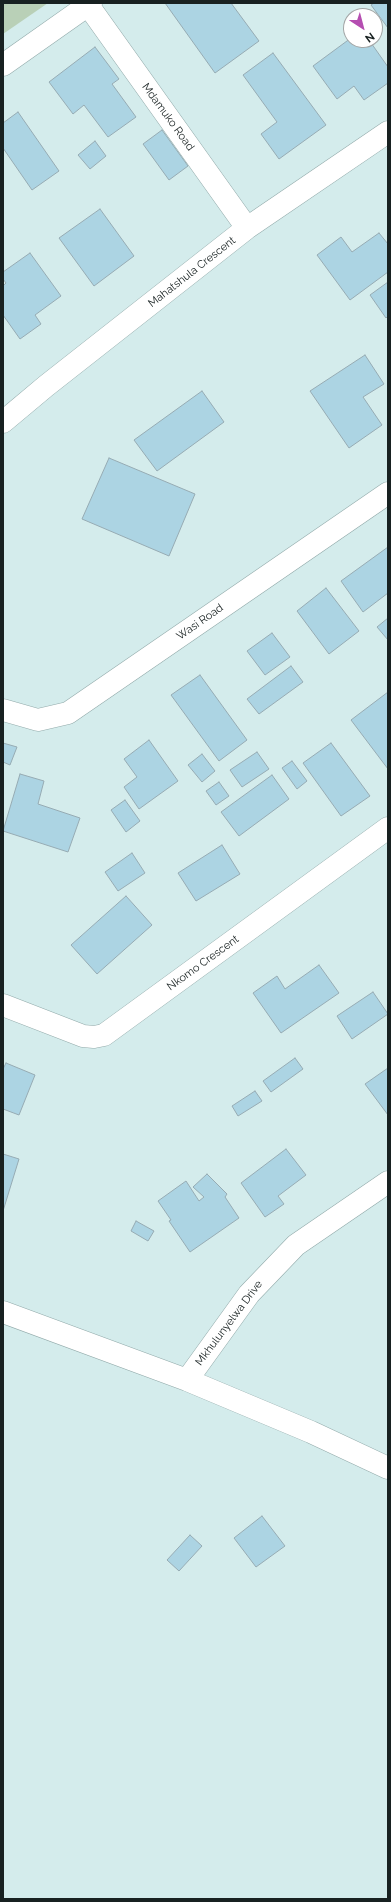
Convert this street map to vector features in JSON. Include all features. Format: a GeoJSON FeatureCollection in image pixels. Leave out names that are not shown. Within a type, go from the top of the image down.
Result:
{"type":"FeatureCollection","features":[{"type":"Feature","properties":{"kind":"street"},"geometry":{"type":"LineString","coordinates":[[3,65],[90,4]]}},
{"type":"Feature","properties":{"kind":"street","name":"Mdamuko Road"},"geometry":{"type":"LineString","coordinates":[[90,4],[247,228]]}},
{"type":"Feature","properties":{"kind":"street","name":"Mahatshula Crescent"},"geometry":{"type":"LineString","coordinates":[[3,422],[46,386],[247,228],[388,132]]}},
{"type":"Feature","properties":{"kind":"street","name":"Wasi Road"},"geometry":{"type":"LineString","coordinates":[[3,710],[38,720],[68,713],[388,493]]}},
{"type":"Feature","properties":{"kind":"street","name":"Nkomo Crescent"},"geometry":{"type":"LineString","coordinates":[[3,1005],[83,1036],[94,1037],[104,1035],[388,828]]}},
{"type":"Feature","properties":{"kind":"street","name":"Mkhulunyelwa Drive"},"geometry":{"type":"LineString","coordinates":[[187,1380],[249,1294],[291,1250],[388,1182]]}},
{"type":"Feature","properties":{"kind":"street"},"geometry":{"type":"LineString","coordinates":[[3,1312],[187,1380],[311,1432],[388,1468]]}},
{"type":"Feature","properties":{"kind":"green space"},"geometry":{"type":"Polygon","coordinates":[[[3,3],[48,3],[3,34],[3,3]]]}},
{"type":"Feature","properties":{"kind":"building"},"geometry":{"type":"Polygon","coordinates":[[[165,3],[231,3],[259,41],[215,73],[165,3]]]}},
{"type":"Feature","properties":{"kind":"building"},"geometry":{"type":"Polygon","coordinates":[[[374,3],[388,3],[388,28],[383,21],[383,8],[373,8],[371,5],[374,3]]]}},
{"type":"Feature","properties":{"kind":"building"},"geometry":{"type":"Polygon","coordinates":[[[343,44],[343,48],[375,48],[388,67],[388,83],[364,100],[354,86],[337,99],[313,66],[343,44]]]}},
{"type":"Feature","properties":{"kind":"building"},"geometry":{"type":"Polygon","coordinates":[[[95,47],[119,79],[112,84],[136,117],[108,137],[84,105],[73,114],[49,82],[95,47]]]}},
{"type":"Feature","properties":{"kind":"building"},"geometry":{"type":"Polygon","coordinates":[[[273,53],[326,125],[279,159],[261,134],[277,122],[243,75],[273,53]]]}},
{"type":"Feature","properties":{"kind":"building"},"geometry":{"type":"Polygon","coordinates":[[[18,112],[59,171],[32,190],[3,148],[3,123],[18,112]]]}},
{"type":"Feature","properties":{"kind":"building"},"geometry":{"type":"Polygon","coordinates":[[[162,130],[188,166],[169,180],[143,144],[162,130]]]}},
{"type":"Feature","properties":{"kind":"building"},"geometry":{"type":"Polygon","coordinates":[[[95,141],[106,156],[90,169],[78,155],[95,141]]]}},
{"type":"Feature","properties":{"kind":"building"},"geometry":{"type":"Polygon","coordinates":[[[100,209],[134,256],[94,286],[59,238],[100,209]]]}},
{"type":"Feature","properties":{"kind":"building"},"geometry":{"type":"Polygon","coordinates":[[[379,233],[388,244],[388,272],[350,300],[317,255],[341,237],[352,252],[379,233]]]}},
{"type":"Feature","properties":{"kind":"building"},"geometry":{"type":"Polygon","coordinates":[[[30,253],[61,296],[35,315],[41,324],[20,339],[3,315],[3,286],[6,283],[3,279],[3,272],[30,253]]]}},
{"type":"Feature","properties":{"kind":"building"},"geometry":{"type":"Polygon","coordinates":[[[388,282],[388,316],[386,318],[370,295],[388,282]]]}},
{"type":"Feature","properties":{"kind":"building"},"geometry":{"type":"Polygon","coordinates":[[[365,355],[384,384],[363,397],[382,425],[349,448],[310,391],[365,355]]]}},
{"type":"Feature","properties":{"kind":"building"},"geometry":{"type":"Polygon","coordinates":[[[202,391],[224,422],[157,471],[134,440],[202,391]]]}},
{"type":"Feature","properties":{"kind":"building"},"geometry":{"type":"Polygon","coordinates":[[[109,458],[195,494],[169,556],[82,519],[109,458]]]}},
{"type":"Feature","properties":{"kind":"building"},"geometry":{"type":"Polygon","coordinates":[[[388,547],[388,593],[363,612],[341,581],[388,547]]]}},
{"type":"Feature","properties":{"kind":"building"},"geometry":{"type":"Polygon","coordinates":[[[326,588],[359,631],[329,654],[297,611],[326,588]]]}},
{"type":"Feature","properties":{"kind":"building"},"geometry":{"type":"Polygon","coordinates":[[[388,618],[388,640],[377,627],[388,618]]]}},
{"type":"Feature","properties":{"kind":"building"},"geometry":{"type":"Polygon","coordinates":[[[272,633],[290,657],[265,675],[247,651],[272,633]]]}},
{"type":"Feature","properties":{"kind":"building"},"geometry":{"type":"Polygon","coordinates":[[[291,666],[303,682],[259,714],[247,699],[291,666]]]}},
{"type":"Feature","properties":{"kind":"building"},"geometry":{"type":"Polygon","coordinates":[[[200,675],[247,740],[219,761],[171,695],[200,675]]]}},
{"type":"Feature","properties":{"kind":"building"},"geometry":{"type":"Polygon","coordinates":[[[388,692],[388,769],[351,720],[388,692]]]}},
{"type":"Feature","properties":{"kind":"building"},"geometry":{"type":"Polygon","coordinates":[[[149,740],[178,781],[139,809],[124,787],[137,777],[124,759],[149,740]]]}},
{"type":"Feature","properties":{"kind":"building"},"geometry":{"type":"Polygon","coordinates":[[[3,743],[17,747],[10,765],[3,762],[3,743]]]}},
{"type":"Feature","properties":{"kind":"building"},"geometry":{"type":"Polygon","coordinates":[[[331,743],[370,796],[341,816],[303,763],[331,743]]]}},
{"type":"Feature","properties":{"kind":"building"},"geometry":{"type":"Polygon","coordinates":[[[257,752],[269,769],[242,787],[230,770],[257,752]]]}},
{"type":"Feature","properties":{"kind":"building"},"geometry":{"type":"Polygon","coordinates":[[[202,754],[215,771],[202,782],[188,765],[202,754]]]}},
{"type":"Feature","properties":{"kind":"building"},"geometry":{"type":"Polygon","coordinates":[[[292,761],[307,781],[297,789],[282,768],[292,761]]]}},
{"type":"Feature","properties":{"kind":"building"},"geometry":{"type":"Polygon","coordinates":[[[20,774],[44,781],[38,804],[80,818],[68,852],[3,831],[20,774]]]}},
{"type":"Feature","properties":{"kind":"building"},"geometry":{"type":"Polygon","coordinates":[[[272,775],[289,799],[239,836],[221,812],[272,775]]]}},
{"type":"Feature","properties":{"kind":"building"},"geometry":{"type":"Polygon","coordinates":[[[219,782],[229,796],[216,805],[206,791],[219,782]]]}},
{"type":"Feature","properties":{"kind":"building"},"geometry":{"type":"Polygon","coordinates":[[[125,800],[140,821],[126,832],[111,810],[125,800]]]}},
{"type":"Feature","properties":{"kind":"building"},"geometry":{"type":"Polygon","coordinates":[[[222,845],[240,874],[196,901],[178,873],[222,845]]]}},
{"type":"Feature","properties":{"kind":"building"},"geometry":{"type":"Polygon","coordinates":[[[132,853],[145,873],[118,891],[105,872],[132,853]]]}},
{"type":"Feature","properties":{"kind":"building"},"geometry":{"type":"Polygon","coordinates":[[[126,896],[152,925],[97,974],[71,945],[126,896]]]}},
{"type":"Feature","properties":{"kind":"building"},"geometry":{"type":"Polygon","coordinates":[[[319,965],[339,993],[281,1033],[253,993],[277,976],[285,989],[319,965]]]}},
{"type":"Feature","properties":{"kind":"building"},"geometry":{"type":"Polygon","coordinates":[[[373,992],[388,1014],[352,1039],[337,1016],[373,992]]]}},
{"type":"Feature","properties":{"kind":"building"},"geometry":{"type":"Polygon","coordinates":[[[295,1058],[303,1069],[271,1092],[263,1081],[295,1058]]]}},
{"type":"Feature","properties":{"kind":"building"},"geometry":{"type":"Polygon","coordinates":[[[6,1063],[35,1075],[19,1115],[3,1109],[3,1069],[6,1063]]]}},
{"type":"Feature","properties":{"kind":"building"},"geometry":{"type":"Polygon","coordinates":[[[388,1068],[388,1115],[365,1084],[388,1068]]]}},
{"type":"Feature","properties":{"kind":"building"},"geometry":{"type":"Polygon","coordinates":[[[255,1091],[262,1101],[238,1116],[232,1106],[255,1091]]]}},
{"type":"Feature","properties":{"kind":"building"},"geometry":{"type":"Polygon","coordinates":[[[286,1149],[306,1175],[278,1196],[284,1204],[265,1217],[241,1183],[286,1149]]]}},
{"type":"Feature","properties":{"kind":"building"},"geometry":{"type":"Polygon","coordinates":[[[3,1154],[19,1159],[3,1211],[3,1154]]]}},
{"type":"Feature","properties":{"kind":"building"},"geometry":{"type":"Polygon","coordinates":[[[207,1174],[227,1194],[225,1197],[239,1218],[190,1252],[169,1221],[171,1220],[158,1201],[186,1181],[199,1201],[204,1197],[193,1187],[207,1174]]]}},
{"type":"Feature","properties":{"kind":"building"},"geometry":{"type":"Polygon","coordinates":[[[136,1221],[154,1231],[148,1241],[131,1231],[136,1221]]]}},
{"type":"Feature","properties":{"kind":"building"},"geometry":{"type":"Polygon","coordinates":[[[262,1516],[285,1546],[256,1567],[234,1538],[262,1516]]]}},
{"type":"Feature","properties":{"kind":"building"},"geometry":{"type":"Polygon","coordinates":[[[190,1535],[202,1546],[179,1571],[167,1560],[190,1535]]]}}]}
